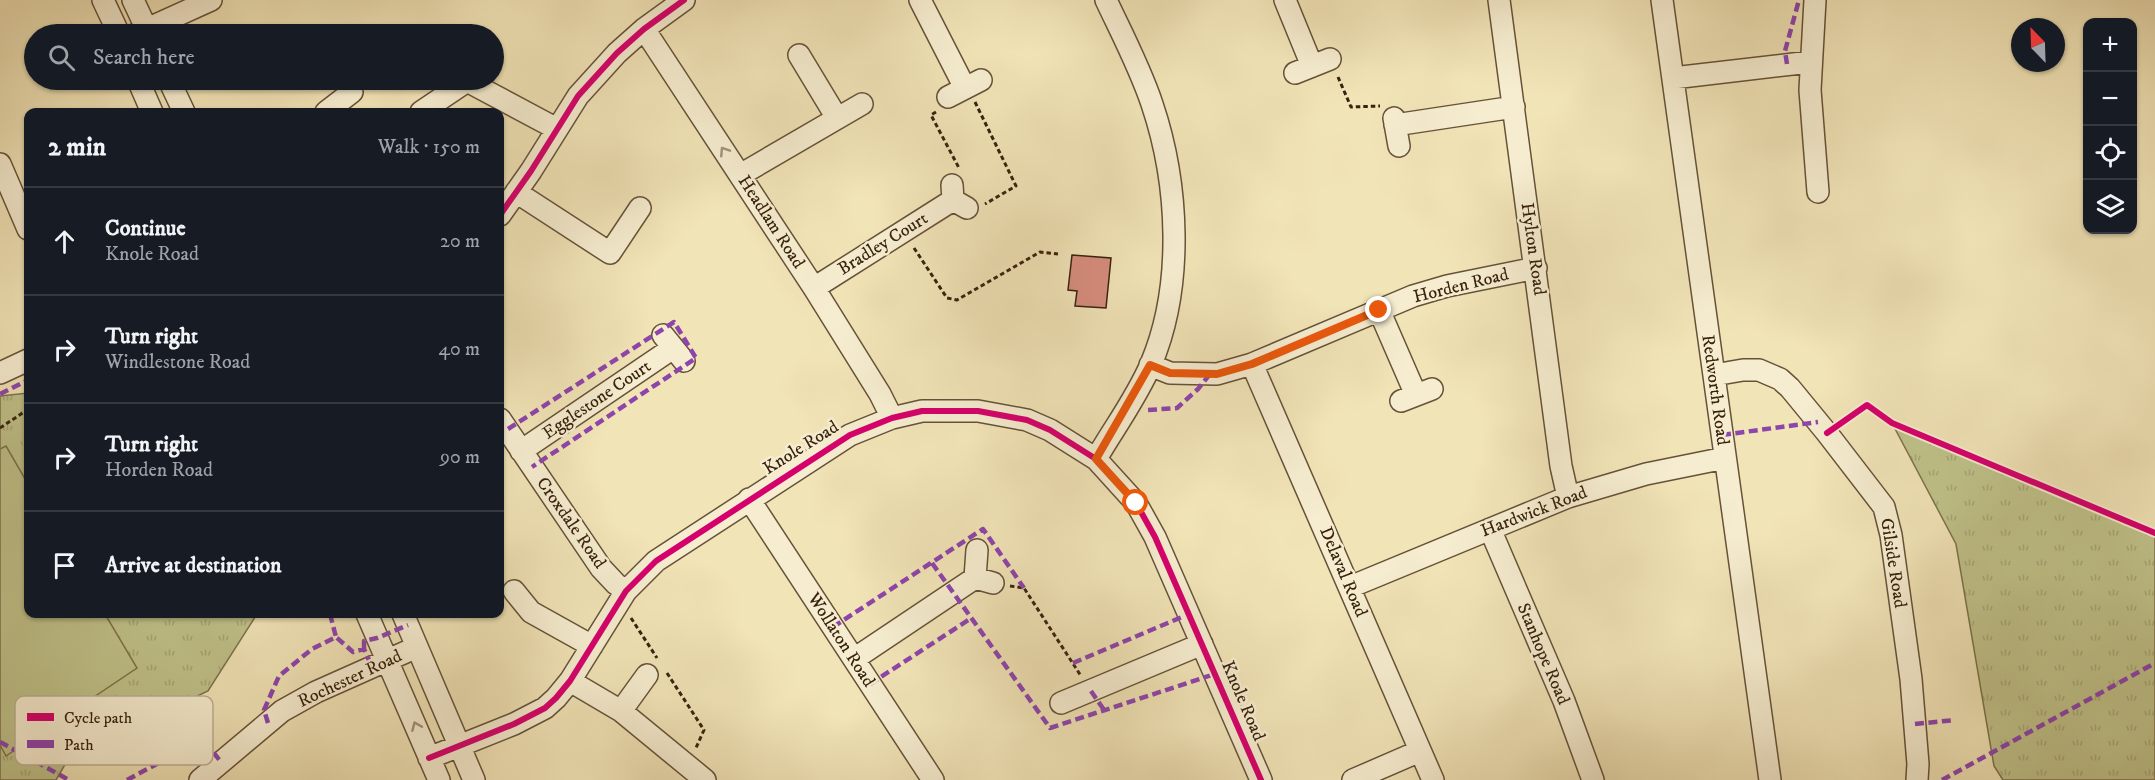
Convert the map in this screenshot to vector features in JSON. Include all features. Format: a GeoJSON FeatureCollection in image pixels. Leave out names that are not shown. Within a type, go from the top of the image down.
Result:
{"type":"FeatureCollection","features":[{"type":"Feature","properties":{"kind":"street"},"geometry":{"type":"LineString","coordinates":[[104,0],[115,24]]}},
{"type":"Feature","properties":{"kind":"street"},"geometry":{"type":"LineString","coordinates":[[133,0],[140,24]]}},
{"type":"Feature","properties":{"kind":"street"},"geometry":{"type":"LineString","coordinates":[[162,24],[211,0]]}},
{"type":"Feature","properties":{"kind":"street"},"geometry":{"type":"LineString","coordinates":[[504,209],[578,96],[617,53],[644,28],[684,0]]}},
{"type":"Feature","properties":{"kind":"street"},"geometry":{"type":"LineString","coordinates":[[920,0],[965,88]]}},
{"type":"Feature","properties":{"kind":"street"},"geometry":{"type":"LineString","coordinates":[[1096,459],[1150,365],[1168,312],[1173,231],[1169,172],[1162,136],[1152,102],[1106,0]]}},
{"type":"Feature","properties":{"kind":"street"},"geometry":{"type":"LineString","coordinates":[[1285,0],[1312,66]]}},
{"type":"Feature","properties":{"kind":"street","name":"Hylton Road"},"geometry":{"type":"LineString","coordinates":[[1499,0],[1561,466],[1568,497]]}},
{"type":"Feature","properties":{"kind":"street","name":"Redworth Road"},"geometry":{"type":"LineString","coordinates":[[1662,0],[1770,780]]}},
{"type":"Feature","properties":{"kind":"street"},"geometry":{"type":"LineString","coordinates":[[1815,0],[1810,90],[1813,146],[1820,197]]}},
{"type":"Feature","properties":{"kind":"street","name":"Headlam Road"},"geometry":{"type":"LineString","coordinates":[[644,28],[814,288],[880,394],[892,418]]}},
{"type":"Feature","properties":{"kind":"street"},"geometry":{"type":"LineString","coordinates":[[799,55],[837,118]]}},
{"type":"Feature","properties":{"kind":"street"},"geometry":{"type":"LineString","coordinates":[[1673,78],[1810,62]]}},
{"type":"Feature","properties":{"kind":"street"},"geometry":{"type":"LineString","coordinates":[[142,90],[150,108]]}},
{"type":"Feature","properties":{"kind":"street"},"geometry":{"type":"LineString","coordinates":[[174,90],[182,108]]}},
{"type":"Feature","properties":{"kind":"street"},"geometry":{"type":"LineString","coordinates":[[427,108],[454,90]]}},
{"type":"Feature","properties":{"kind":"street"},"geometry":{"type":"LineString","coordinates":[[484,90],[557,129]]}},
{"type":"Feature","properties":{"kind":"street"},"geometry":{"type":"LineString","coordinates":[[331,108],[352,92]]}},
{"type":"Feature","properties":{"kind":"street"},"geometry":{"type":"LineString","coordinates":[[740,175],[862,104]]}},
{"type":"Feature","properties":{"kind":"street"},"geometry":{"type":"LineString","coordinates":[[1396,130],[1514,107]]}},
{"type":"Feature","properties":{"kind":"street"},"geometry":{"type":"LineString","coordinates":[[0,164],[5,192],[24,223]]}},
{"type":"Feature","properties":{"kind":"street"},"geometry":{"type":"LineString","coordinates":[[516,192],[610,253],[640,208]]}},
{"type":"Feature","properties":{"kind":"street","name":"Bradley Court"},"geometry":{"type":"LineString","coordinates":[[814,288],[957,198]]}},
{"type":"Feature","properties":{"kind":"street","name":"Horden Road"},"geometry":{"type":"LineString","coordinates":[[1150,365],[1170,373],[1217,374],[1252,364],[1379,310],[1447,286],[1536,268]]}},
{"type":"Feature","properties":{"kind":"street"},"geometry":{"type":"LineString","coordinates":[[1379,310],[1416,395]]}},
{"type":"Feature","properties":{"kind":"street","name":"Egglestone Court"},"geometry":{"type":"LineString","coordinates":[[521,451],[673,348]]}},
{"type":"Feature","properties":{"kind":"street"},"geometry":{"type":"LineString","coordinates":[[0,373],[24,362]]}},
{"type":"Feature","properties":{"kind":"street","name":"Delaval Road"},"geometry":{"type":"LineString","coordinates":[[1252,364],[1433,780]]}},
{"type":"Feature","properties":{"kind":"street","name":"Gilside Road"},"geometry":{"type":"LineString","coordinates":[[1714,375],[1759,370],[1780,378],[1832,439],[1884,507],[1892,536],[1911,679],[1918,764],[1917,780]]}},
{"type":"Feature","properties":{"kind":"street","name":"Knole Road"},"geometry":{"type":"LineString","coordinates":[[429,758],[533,716],[556,698],[570,681],[623,596],[656,561],[850,435],[892,418],[922,411],[949,410],[1003,415],[1027,420],[1050,430],[1096,459],[1136,503],[1155,537],[1261,780]]}},
{"type":"Feature","properties":{"kind":"street","name":"Croxdale Road"},"geometry":{"type":"LineString","coordinates":[[504,425],[601,568],[616,584],[623,596]]}},
{"type":"Feature","properties":{"kind":"street","name":"Hardwick Road"},"geometry":{"type":"LineString","coordinates":[[1350,587],[1568,497],[1646,474],[1725,458]]}},
{"type":"Feature","properties":{"kind":"street","name":"Wollaton Road"},"geometry":{"type":"LineString","coordinates":[[749,499],[933,780]]}},
{"type":"Feature","properties":{"kind":"street","name":"Stanhope Road"},"geometry":{"type":"LineString","coordinates":[[1490,529],[1564,701],[1593,780]]}},
{"type":"Feature","properties":{"kind":"street"},"geometry":{"type":"LineString","coordinates":[[854,659],[984,580],[977,550]]}},
{"type":"Feature","properties":{"kind":"street"},"geometry":{"type":"LineString","coordinates":[[514,591],[531,612],[592,646]]}},
{"type":"Feature","properties":{"kind":"street"},"geometry":{"type":"LineString","coordinates":[[368,618],[439,780]]}},
{"type":"Feature","properties":{"kind":"street"},"geometry":{"type":"LineString","coordinates":[[405,618],[474,780]]}},
{"type":"Feature","properties":{"kind":"street"},"geometry":{"type":"LineString","coordinates":[[1061,703],[1202,644]]}},
{"type":"Feature","properties":{"kind":"street","name":"Rochester Road"},"geometry":{"type":"LineString","coordinates":[[200,780],[282,711],[316,692],[417,647]]}},
{"type":"Feature","properties":{"kind":"street"},"geometry":{"type":"LineString","coordinates":[[621,711],[657,669]]}},
{"type":"Feature","properties":{"kind":"street"},"geometry":{"type":"LineString","coordinates":[[570,681],[621,711],[705,780]]}},
{"type":"Feature","properties":{"kind":"street"},"geometry":{"type":"LineString","coordinates":[[1353,780],[1420,751]]}},
{"type":"Feature","properties":{"kind":"path"},"geometry":{"type":"LineString","coordinates":[[1312,66],[1351,107],[1391,106],[1396,130]]}},
{"type":"Feature","properties":{"kind":"path"},"geometry":{"type":"LineString","coordinates":[[965,88],[1016,186],[970,213],[957,198],[959,169],[931,115],[949,104],[965,88]]}},
{"type":"Feature","properties":{"kind":"path"},"geometry":{"type":"LineString","coordinates":[[904,231],[946,298],[957,300],[1040,252],[1058,254]]}},
{"type":"Feature","properties":{"kind":"path"},"geometry":{"type":"LineString","coordinates":[[0,428],[24,412]]}},
{"type":"Feature","properties":{"kind":"path"},"geometry":{"type":"LineString","coordinates":[[984,580],[1024,588],[1091,691]]}},
{"type":"Feature","properties":{"kind":"path"},"geometry":{"type":"LineString","coordinates":[[623,596],[657,669],[704,730],[689,765]]}},
{"type":"Feature","properties":{"kind":"green space"},"geometry":{"type":"Polygon","coordinates":[[[24,393],[24,618],[254,618],[208,691],[197,696],[15,696],[15,765],[65,765],[56,780],[0,780],[0,396],[24,393]]]}},
{"type":"Feature","properties":{"kind":"green space"},"geometry":{"type":"Polygon","coordinates":[[[1892,423],[2155,533],[2155,780],[2003,780],[1994,766],[1956,544],[1892,423]]]}},
{"type":"Feature","properties":{"kind":"green space"},"geometry":{"type":"Polygon","coordinates":[[[6,446],[24,477],[24,618],[107,618],[137,668],[95,696],[15,696],[15,750],[6,756],[0,745],[0,449],[6,446]]]}},
{"type":"Feature","properties":{"kind":"building"},"geometry":{"type":"Polygon","coordinates":[[[1072,255],[1111,258],[1106,308],[1075,306],[1077,291],[1068,290],[1072,255]]]}},
{"type":"Feature","properties":{"kind":"marked path"},"geometry":{"type":"LineString","coordinates":[[1787,64],[1785,51],[1799,0]]}},
{"type":"Feature","properties":{"kind":"marked path"},"geometry":{"type":"LineString","coordinates":[[508,429],[674,322],[696,358],[532,467]]}},
{"type":"Feature","properties":{"kind":"marked path"},"geometry":{"type":"LineString","coordinates":[[1148,410],[1177,408],[1198,389],[1210,374]]}},
{"type":"Feature","properties":{"kind":"marked path"},"geometry":{"type":"LineString","coordinates":[[0,394],[24,382]]}},
{"type":"Feature","properties":{"kind":"marked path"},"geometry":{"type":"LineString","coordinates":[[1722,435],[1818,422]]}},
{"type":"Feature","properties":{"kind":"marked path"},"geometry":{"type":"LineString","coordinates":[[833,627],[983,529],[1024,588]]}},
{"type":"Feature","properties":{"kind":"marked path"},"geometry":{"type":"LineString","coordinates":[[932,563],[1050,728],[1215,674]]}},
{"type":"Feature","properties":{"kind":"marked path"},"geometry":{"type":"LineString","coordinates":[[1073,663],[1189,614]]}},
{"type":"Feature","properties":{"kind":"marked path"},"geometry":{"type":"LineString","coordinates":[[331,618],[336,637]]}},
{"type":"Feature","properties":{"kind":"marked path"},"geometry":{"type":"LineString","coordinates":[[870,684],[970,619]]}},
{"type":"Feature","properties":{"kind":"marked path"},"geometry":{"type":"LineString","coordinates":[[364,649],[364,641],[408,625]]}},
{"type":"Feature","properties":{"kind":"marked path"},"geometry":{"type":"LineString","coordinates":[[268,723],[264,710],[279,676],[312,649],[336,637],[353,652],[364,649],[372,667]]}},
{"type":"Feature","properties":{"kind":"marked path"},"geometry":{"type":"LineString","coordinates":[[1942,780],[2155,663]]}},
{"type":"Feature","properties":{"kind":"marked path"},"geometry":{"type":"LineString","coordinates":[[1091,691],[1104,710]]}},
{"type":"Feature","properties":{"kind":"marked path"},"geometry":{"type":"LineString","coordinates":[[1915,724],[1955,720]]}},
{"type":"Feature","properties":{"kind":"marked path"},"geometry":{"type":"LineString","coordinates":[[0,742],[15,750]]}},
{"type":"Feature","properties":{"kind":"marked path"},"geometry":{"type":"LineString","coordinates":[[213,752],[221,762]]}},
{"type":"Feature","properties":{"kind":"marked path"},"geometry":{"type":"LineString","coordinates":[[42,765],[69,780]]}},
{"type":"Feature","properties":{"kind":"marked path"},"geometry":{"type":"LineString","coordinates":[[127,780],[155,765]]}},
{"type":"Feature","properties":{"kind":"cycle path"},"geometry":{"type":"LineString","coordinates":[[504,209],[578,96],[617,53],[644,29],[684,0]]}},
{"type":"Feature","properties":{"kind":"cycle path"},"geometry":{"type":"LineString","coordinates":[[1827,433],[1867,405],[1892,423],[2155,533]]}},
{"type":"Feature","properties":{"kind":"cycle path"},"geometry":{"type":"LineString","coordinates":[[429,758],[514,724],[545,708],[570,681],[626,591],[656,561],[850,435],[892,418],[922,411],[978,411],[1027,420],[1050,430],[1096,459],[1136,503],[1155,537],[1261,780]]}},
{"type":"Feature","properties":{"kind":"route"},"geometry":{"type":"LineString","coordinates":[[1136,503],[1096,459],[1150,365],[1170,373],[1217,374],[1252,364],[1379,310]]}}]}
